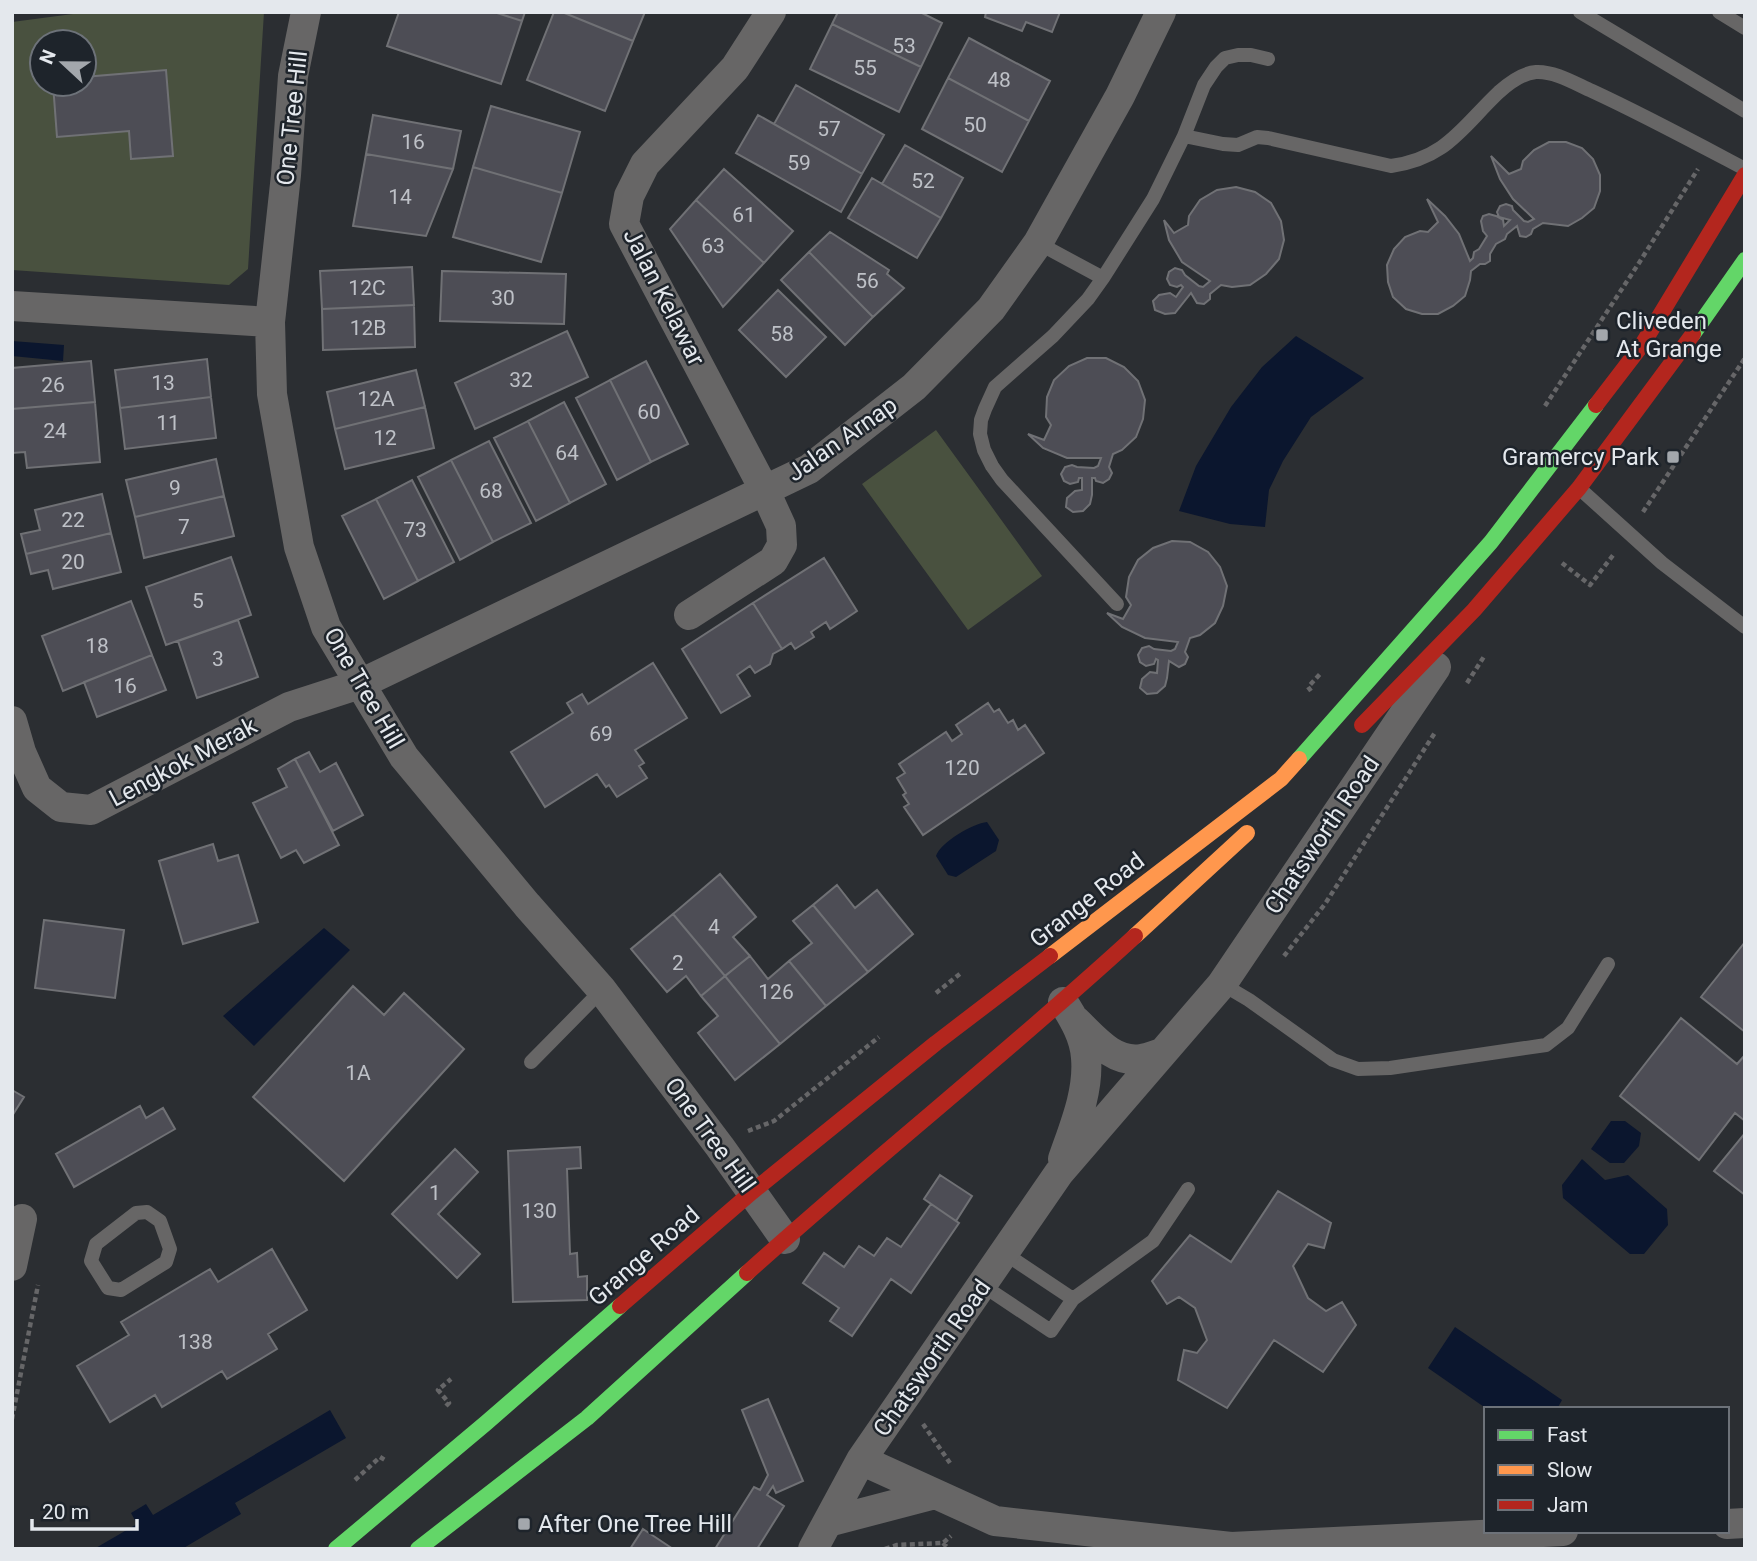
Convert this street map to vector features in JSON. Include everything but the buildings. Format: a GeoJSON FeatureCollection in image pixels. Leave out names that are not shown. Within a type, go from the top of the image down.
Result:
{"type":"FeatureCollection","features":[{"type":"Feature","properties":{"kind":"main road","name":"Grange Road"},"geometry":{"type":"LineString","coordinates":[[336,1549],[752,1192],[936,1044],[1281,779],[1491,542],[1642,345],[1745,175]]}},
{"type":"Feature","properties":{"kind":"main road"},"geometry":{"type":"LineString","coordinates":[[1351,736],[1474,610],[1579,488],[1684,349],[1745,260]]}},
{"type":"Feature","properties":{"kind":"main road"},"geometry":{"type":"LineString","coordinates":[[418,1549],[587,1418],[819,1208],[1069,1011],[1262,820]]}},
{"type":"Feature","properties":{"kind":"street","name":"One Tree Hill"},"geometry":{"type":"LineString","coordinates":[[306,12],[293,76],[286,175],[270,322],[272,394],[299,547],[326,626],[404,757],[527,905],[602,990],[720,1147],[785,1239]]}},
{"type":"Feature","properties":{"kind":"street","name":"Jalan Kelawar"},"geometry":{"type":"LineString","coordinates":[[689,614],[773,561],[782,545],[781,526],[624,224],[629,195],[645,164],[735,68],[771,12]]}},
{"type":"Feature","properties":{"kind":"street","name":"Jalan Arnap"},"geometry":{"type":"LineString","coordinates":[[360,684],[809,469],[914,387],[991,309],[1038,243],[1120,96],[1161,12]]}},
{"type":"Feature","properties":{"kind":"street"},"geometry":{"type":"LineString","coordinates":[[12,306],[270,322]]}},
{"type":"Feature","properties":{"kind":"street","name":"Chatsworth Road"},"geometry":{"type":"LineString","coordinates":[[813,1549],[862,1460],[1059,1173],[1222,984],[1474,610]]}},
{"type":"Feature","properties":{"kind":"street","name":"Lengkok Merak"},"geometry":{"type":"LineString","coordinates":[[12,721],[21,752],[37,788],[61,807],[91,810],[289,707],[360,684]]}},
{"type":"Feature","properties":{"kind":"street"},"geometry":{"type":"LineString","coordinates":[[1069,1011],[1112,1054],[1124,1059],[1140,1059],[1162,1053]]}},
{"type":"Feature","properties":{"kind":"street","name":"Chatsworth Road"},"geometry":{"type":"LineString","coordinates":[[1059,1173],[1085,1086],[1087,1056],[1069,1011]]}},
{"type":"Feature","properties":{"kind":"street"},"geometry":{"type":"LineString","coordinates":[[22,1219],[26,1271]]}},
{"type":"Feature","properties":{"kind":"street"},"geometry":{"type":"LineString","coordinates":[[862,1460],[995,1521],[1231,1547],[1522,1533]]}},
{"type":"Feature","properties":{"kind":"street"},"geometry":{"type":"LineString","coordinates":[[828,1522],[935,1494]]}},
{"type":"Feature","properties":{"kind":"street"},"geometry":{"type":"LineString","coordinates":[[995,1521],[1025,1549]]}},
{"type":"Feature","properties":{"kind":"lane"},"geometry":{"type":"LineString","coordinates":[[1580,12],[1599,17],[1745,111]]}},
{"type":"Feature","properties":{"kind":"lane"},"geometry":{"type":"LineString","coordinates":[[1719,12],[1745,28]]}},
{"type":"Feature","properties":{"kind":"lane"},"geometry":{"type":"LineString","coordinates":[[1117,604],[1002,480],[984,450],[980,434],[981,421],[995,387],[1053,336],[1088,299],[1103,278],[1153,199],[1184,136],[1204,85],[1216,67],[1226,58],[1238,55],[1268,59]]}},
{"type":"Feature","properties":{"kind":"lane"},"geometry":{"type":"LineString","coordinates":[[1184,136],[1238,145],[1257,137],[1268,138],[1391,166],[1409,163],[1433,153],[1458,136],[1501,91],[1520,77],[1536,72],[1551,75],[1627,107],[1745,169]]}},
{"type":"Feature","properties":{"kind":"lane"},"geometry":{"type":"LineString","coordinates":[[1038,243],[1103,278]]}},
{"type":"Feature","properties":{"kind":"lane"},"geometry":{"type":"LineString","coordinates":[[1579,488],[1662,563],[1745,627]]}},
{"type":"Feature","properties":{"kind":"lane"},"geometry":{"type":"LineString","coordinates":[[1222,984],[1333,1060],[1358,1069],[1390,1068],[1546,1045],[1568,1028],[1608,964]]}},
{"type":"Feature","properties":{"kind":"lane"},"geometry":{"type":"LineString","coordinates":[[531,1062],[602,990]]}},
{"type":"Feature","properties":{"kind":"lane"},"geometry":{"type":"LineString","coordinates":[[982,1285],[1051,1331],[1073,1298],[1153,1241],[1188,1189]]}},
{"type":"Feature","properties":{"kind":"lane"},"geometry":{"type":"LineString","coordinates":[[147,1212],[160,1221],[170,1250],[166,1262],[121,1290],[108,1287],[91,1261],[96,1244],[136,1213],[147,1212]]}},
{"type":"Feature","properties":{"kind":"lane"},"geometry":{"type":"LineString","coordinates":[[1004,1253],[1073,1298]]}},
{"type":"Feature","properties":{"kind":"path"},"geometry":{"type":"LineString","coordinates":[[1538,415],[1710,150]]}},
{"type":"Feature","properties":{"kind":"path"},"geometry":{"type":"LineString","coordinates":[[1560,562],[1590,585],[1629,534],[1745,358]]}},
{"type":"Feature","properties":{"kind":"path"},"geometry":{"type":"LineString","coordinates":[[1460,694],[1490,647]]}},
{"type":"Feature","properties":{"kind":"path"},"geometry":{"type":"LineString","coordinates":[[1314,695],[1308,687],[1327,667]]}},
{"type":"Feature","properties":{"kind":"path"},"geometry":{"type":"LineString","coordinates":[[1283,957],[1325,904],[1438,729]]}},
{"type":"Feature","properties":{"kind":"path"},"geometry":{"type":"LineString","coordinates":[[933,995],[961,972]]}},
{"type":"Feature","properties":{"kind":"path"},"geometry":{"type":"LineString","coordinates":[[740,1134],[774,1122],[884,1034]]}},
{"type":"Feature","properties":{"kind":"path"},"geometry":{"type":"LineString","coordinates":[[12,1419],[26,1271]]}},
{"type":"Feature","properties":{"kind":"path"},"geometry":{"type":"LineString","coordinates":[[943,1544],[953,1534]]}},
{"type":"Feature","properties":{"kind":"path"},"geometry":{"type":"LineString","coordinates":[[885,1549],[897,1545],[943,1544],[949,1549]]}},
{"type":"Feature","properties":{"kind":"green space"},"geometry":{"type":"Polygon","coordinates":[[[88,12],[264,12],[248,269],[229,285],[12,270],[12,22],[88,12]]]}},
{"type":"Feature","properties":{"kind":"green space"},"geometry":{"type":"Polygon","coordinates":[[[936,430],[1042,576],[968,630],[862,484],[936,430]]]}},
{"type":"Feature","properties":{"kind":"water"},"geometry":{"type":"Polygon","coordinates":[[[1296,336],[1364,378],[1311,417],[1283,461],[1269,490],[1265,527],[1230,524],[1179,511],[1196,466],[1231,407],[1262,367],[1296,336]]]}},
{"type":"Feature","properties":{"kind":"water"},"geometry":{"type":"Polygon","coordinates":[[[12,341],[64,345],[63,361],[12,356],[12,341]]]}},
{"type":"Feature","properties":{"kind":"water"},"geometry":{"type":"Polygon","coordinates":[[[987,822],[999,840],[996,851],[956,877],[948,875],[936,856],[939,851],[958,834],[987,822]]]}},
{"type":"Feature","properties":{"kind":"water"},"geometry":{"type":"Polygon","coordinates":[[[324,928],[350,950],[254,1046],[223,1016],[324,928]]]}},
{"type":"Feature","properties":{"kind":"water"},"geometry":{"type":"Polygon","coordinates":[[[1611,1121],[1625,1121],[1641,1133],[1639,1146],[1624,1163],[1610,1163],[1591,1149],[1611,1121]]]}},
{"type":"Feature","properties":{"kind":"water"},"geometry":{"type":"Polygon","coordinates":[[[1582,1159],[1605,1180],[1628,1175],[1667,1209],[1668,1225],[1644,1254],[1630,1254],[1563,1198],[1562,1185],[1582,1159]]]}},
{"type":"Feature","properties":{"kind":"water"},"geometry":{"type":"Polygon","coordinates":[[[1455,1327],[1562,1400],[1558,1407],[1484,1407],[1428,1368],[1455,1327]]]}},
{"type":"Feature","properties":{"kind":"water"},"geometry":{"type":"Polygon","coordinates":[[[330,1410],[346,1438],[235,1503],[241,1514],[182,1549],[94,1549],[137,1524],[131,1513],[146,1504],[153,1515],[330,1410]]]}},
{"type":"Feature","properties":{"kind":"traffic: fast"},"geometry":{"type":"LineString","coordinates":[[1693,334],[1745,260]]}},
{"type":"Feature","properties":{"kind":"traffic: fast"},"geometry":{"type":"LineString","coordinates":[[1299,759],[1491,542],[1596,405]]}},
{"type":"Feature","properties":{"kind":"traffic: fast"},"geometry":{"type":"LineString","coordinates":[[418,1549],[587,1418],[747,1273]]}},
{"type":"Feature","properties":{"kind":"traffic: fast"},"geometry":{"type":"LineString","coordinates":[[336,1549],[620,1306]]}},
{"type":"Feature","properties":{"kind":"traffic: slow"},"geometry":{"type":"LineString","coordinates":[[1050,956],[1281,779],[1299,759]]}},
{"type":"Feature","properties":{"kind":"traffic: slow"},"geometry":{"type":"LineString","coordinates":[[1135,936],[1247,833]]}},
{"type":"Feature","properties":{"kind":"traffic: jam"},"geometry":{"type":"LineString","coordinates":[[1596,405],[1642,345],[1745,175]]}},
{"type":"Feature","properties":{"kind":"traffic: jam"},"geometry":{"type":"LineString","coordinates":[[1362,725],[1474,610],[1579,488],[1693,334]]}},
{"type":"Feature","properties":{"kind":"traffic: jam"},"geometry":{"type":"LineString","coordinates":[[747,1273],[1135,936]]}},
{"type":"Feature","properties":{"kind":"traffic: jam"},"geometry":{"type":"LineString","coordinates":[[620,1306],[752,1192],[936,1043],[1050,956]]}},
{"type":"Feature","properties":{"kind":"place","name":"Cliveden At Grange"},"geometry":{"type":"Point","coordinates":[1602,335]}},
{"type":"Feature","properties":{"kind":"place","name":"Gramercy Park"},"geometry":{"type":"Point","coordinates":[1673,457]}},
{"type":"Feature","properties":{"kind":"place","name":"After One Tree Hill"},"geometry":{"type":"Point","coordinates":[524,1524]}}]}
